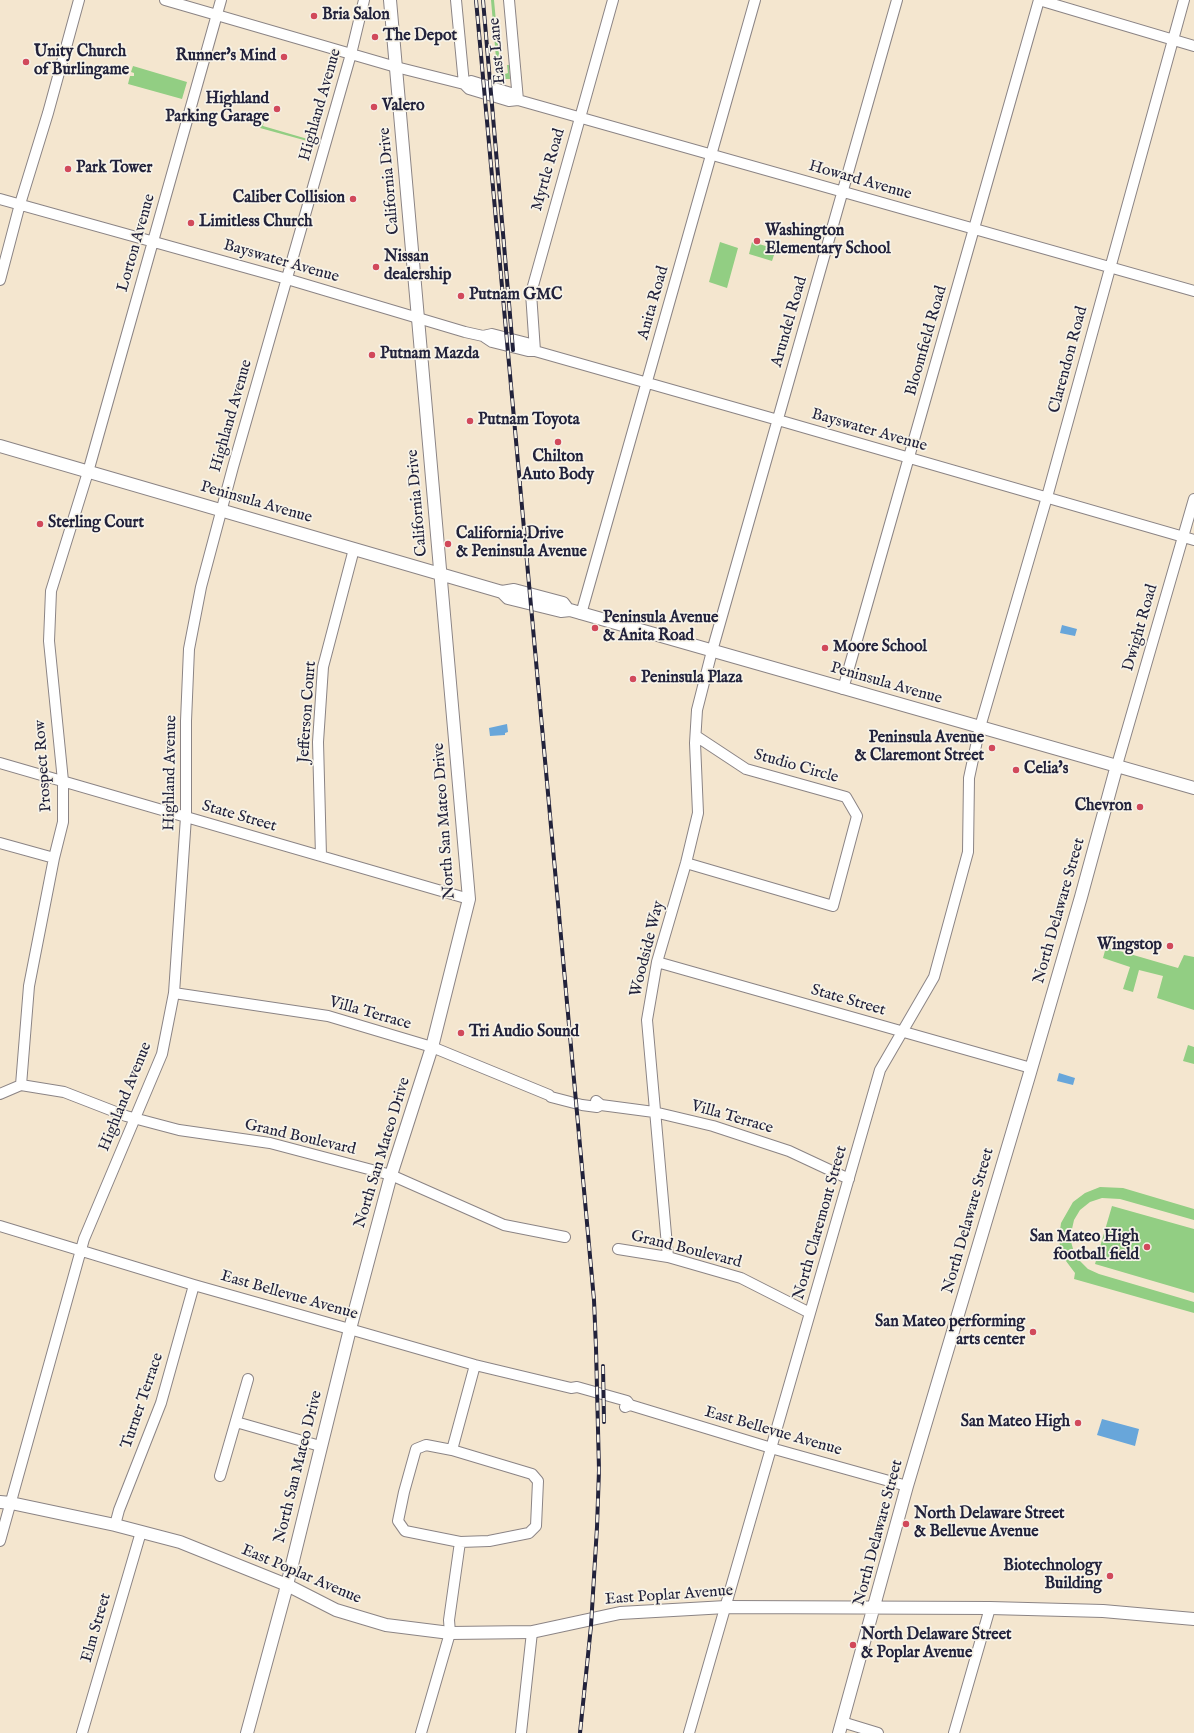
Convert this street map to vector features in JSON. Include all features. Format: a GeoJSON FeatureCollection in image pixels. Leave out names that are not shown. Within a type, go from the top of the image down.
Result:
{"type":"FeatureCollection","features":[{"type":"Feature","properties":{"kind":"main road","name":"California Drive"},"geometry":{"type":"LineString","coordinates":[[390,0],[440,574]]}},
{"type":"Feature","properties":{"kind":"main road","name":"Peninsula Avenue"},"geometry":{"type":"LineString","coordinates":[[0,446],[502,592],[514,590],[563,603],[575,612],[1194,788]]}},
{"type":"Feature","properties":{"kind":"main road","name":"North San Mateo Drive"},"geometry":{"type":"LineString","coordinates":[[247,1733],[287,1585],[350,1329],[391,1175],[432,1047],[469,899],[440,574]]}},
{"type":"Feature","properties":{"kind":"main road","name":"North Delaware Street"},"geometry":{"type":"LineString","coordinates":[[841,1727],[907,1486],[1081,897],[1117,765]]}},
{"type":"Feature","properties":{"kind":"main road","name":"East Poplar Avenue"},"geometry":{"type":"LineString","coordinates":[[5,1502],[115,1525],[180,1542],[287,1585],[336,1610],[386,1625],[450,1634],[532,1632],[620,1613],[726,1607],[990,1608],[1103,1611],[1194,1619]]}},
{"type":"Feature","properties":{"kind":"street"},"geometry":{"type":"LineString","coordinates":[[0,280],[20,204],[48,113],[79,0]]}},
{"type":"Feature","properties":{"kind":"street","name":"Howard Avenue"},"geometry":{"type":"LineString","coordinates":[[165,0],[396,67],[464,84],[470,81],[491,86],[511,93],[518,100],[1194,292]]}},
{"type":"Feature","properties":{"kind":"street","name":"Lorton Avenue"},"geometry":{"type":"LineString","coordinates":[[88,472],[220,0]]}},
{"type":"Feature","properties":{"kind":"street","name":"Highland Avenue"},"geometry":{"type":"LineString","coordinates":[[0,1541],[5,1502],[82,1250],[84,1239],[162,1054],[174,993],[186,817],[186,721],[189,649],[201,587],[221,510],[352,54],[364,0]]}},
{"type":"Feature","properties":{"kind":"street"},"geometry":{"type":"LineString","coordinates":[[456,0],[464,84]]}},
{"type":"Feature","properties":{"kind":"street","name":"East Lane"},"geometry":{"type":"LineString","coordinates":[[509,0],[518,100]]}},
{"type":"Feature","properties":{"kind":"street","name":"Myrtle Road"},"geometry":{"type":"LineString","coordinates":[[535,351],[531,293],[612,0]]}},
{"type":"Feature","properties":{"kind":"street","name":"Anita Road"},"geometry":{"type":"LineString","coordinates":[[575,612],[647,383],[755,0]]}},
{"type":"Feature","properties":{"kind":"street","name":"Arundel Road"},"geometry":{"type":"LineString","coordinates":[[712,651],[897,0]]}},
{"type":"Feature","properties":{"kind":"street"},"geometry":{"type":"LineString","coordinates":[[1039,0],[1194,46]]}},
{"type":"Feature","properties":{"kind":"street","name":"Bloomfield Road"},"geometry":{"type":"LineString","coordinates":[[843,689],[910,458],[1039,0]]}},
{"type":"Feature","properties":{"kind":"street","name":"Clarendon Road"},"geometry":{"type":"LineString","coordinates":[[980,726],[1047,497],[1184,0]]}},
{"type":"Feature","properties":{"kind":"street","name":"Bayswater Avenue"},"geometry":{"type":"LineString","coordinates":[[0,199],[287,279],[483,336],[492,334],[527,343],[535,351],[1194,540]]}},
{"type":"Feature","properties":{"kind":"street","name":"Prospect Row"},"geometry":{"type":"LineString","coordinates":[[21,1085],[29,986],[54,858],[63,822],[63,781],[49,641],[51,591],[88,472]]}},
{"type":"Feature","properties":{"kind":"street","name":"Dwight Road"},"geometry":{"type":"LineString","coordinates":[[1117,765],[1194,498]]}},
{"type":"Feature","properties":{"kind":"street","name":"Jefferson Court"},"geometry":{"type":"LineString","coordinates":[[321,856],[318,742],[323,667],[354,549]]}},
{"type":"Feature","properties":{"kind":"street","name":"Woodside Way"},"geometry":{"type":"LineString","coordinates":[[668,1258],[647,1020],[657,962],[686,863],[698,813],[696,736],[697,710],[712,651]]}},
{"type":"Feature","properties":{"kind":"street","name":"North Claremont Street"},"geometry":{"type":"LineString","coordinates":[[690,1733],[880,1070],[901,1031],[934,977],[968,852],[968,778],[980,726]]}},
{"type":"Feature","properties":{"kind":"street","name":"Studio Circle"},"geometry":{"type":"LineString","coordinates":[[686,863],[832,906],[857,816],[846,797],[746,769],[696,736]]}},
{"type":"Feature","properties":{"kind":"street","name":"State Street"},"geometry":{"type":"LineString","coordinates":[[0,763],[469,899]]}},
{"type":"Feature","properties":{"kind":"street"},"geometry":{"type":"LineString","coordinates":[[0,843],[54,858]]}},
{"type":"Feature","properties":{"kind":"street","name":"State Street"},"geometry":{"type":"LineString","coordinates":[[657,962],[1031,1068]]}},
{"type":"Feature","properties":{"kind":"street","name":"Villa Terrace"},"geometry":{"type":"LineString","coordinates":[[174,993],[328,1016],[432,1047],[549,1095],[553,1093],[597,1101],[601,1105],[654,1112],[713,1126],[788,1151],[849,1179]]}},
{"type":"Feature","properties":{"kind":"street"},"geometry":{"type":"LineString","coordinates":[[0,1094],[21,1085]]}},
{"type":"Feature","properties":{"kind":"street","name":"Grand Boulevard"},"geometry":{"type":"LineString","coordinates":[[21,1085],[64,1092],[135,1118],[179,1130],[270,1143],[391,1175],[504,1225],[565,1237]]}},
{"type":"Feature","properties":{"kind":"street","name":"East Bellevue Avenue"},"geometry":{"type":"LineString","coordinates":[[0,1226],[194,1285],[475,1364],[571,1388],[577,1387],[621,1399],[627,1401],[630,1405],[772,1448],[907,1486]]}},
{"type":"Feature","properties":{"kind":"street","name":"Grand Boulevard"},"geometry":{"type":"LineString","coordinates":[[618,1249],[668,1258],[741,1278],[810,1313]]}},
{"type":"Feature","properties":{"kind":"street","name":"Turner Terrace"},"geometry":{"type":"LineString","coordinates":[[115,1525],[119,1510],[161,1403],[194,1285]]}},
{"type":"Feature","properties":{"kind":"street"},"geometry":{"type":"LineString","coordinates":[[452,1450],[475,1364]]}},
{"type":"Feature","properties":{"kind":"street"},"geometry":{"type":"LineString","coordinates":[[220,1476],[248,1379]]}},
{"type":"Feature","properties":{"kind":"street"},"geometry":{"type":"LineString","coordinates":[[236,1422],[320,1446]]}},
{"type":"Feature","properties":{"kind":"street"},"geometry":{"type":"LineString","coordinates":[[426,1445],[452,1450],[532,1474],[538,1481],[536,1526],[529,1533],[489,1541],[460,1542],[405,1530],[398,1521],[416,1449],[426,1445]]}},
{"type":"Feature","properties":{"kind":"street","name":"Elm Street"},"geometry":{"type":"LineString","coordinates":[[82,1733],[141,1532]]}},
{"type":"Feature","properties":{"kind":"street"},"geometry":{"type":"LineString","coordinates":[[421,1733],[450,1634],[449,1620],[460,1542]]}},
{"type":"Feature","properties":{"kind":"street"},"geometry":{"type":"LineString","coordinates":[[954,1733],[990,1608]]}},
{"type":"Feature","properties":{"kind":"street"},"geometry":{"type":"LineString","coordinates":[[521,1733],[532,1632]]}},
{"type":"Feature","properties":{"kind":"street"},"geometry":{"type":"LineString","coordinates":[[841,1727],[878,1733]]}},
{"type":"Feature","properties":{"kind":"green space"},"geometry":{"type":"Polygon","coordinates":[[[491,0],[494,0],[500,65],[503,65],[503,69],[501,70],[505,74],[508,73],[507,65],[509,65],[510,79],[504,79],[503,75],[497,70],[491,0]]]}},
{"type":"Feature","properties":{"kind":"green space"},"geometry":{"type":"Polygon","coordinates":[[[133,66],[187,82],[182,99],[128,84],[130,76],[134,76],[134,73],[131,72],[133,66]]]}},
{"type":"Feature","properties":{"kind":"green space"},"geometry":{"type":"Polygon","coordinates":[[[263,120],[263,126],[311,140],[311,142],[260,128],[263,120]]]}},
{"type":"Feature","properties":{"kind":"green space"},"geometry":{"type":"Polygon","coordinates":[[[720,242],[738,248],[727,288],[709,282],[720,242]]]}},
{"type":"Feature","properties":{"kind":"green space"},"geometry":{"type":"Polygon","coordinates":[[[752,242],[776,249],[772,261],[749,254],[752,242]]]}},
{"type":"Feature","properties":{"kind":"green space"},"geometry":{"type":"Polygon","coordinates":[[[1106,947],[1178,968],[1184,955],[1194,957],[1194,1010],[1157,998],[1163,976],[1139,970],[1133,992],[1123,989],[1130,967],[1103,958],[1106,947]]]}},
{"type":"Feature","properties":{"kind":"green space"},"geometry":{"type":"Polygon","coordinates":[[[1188,1045],[1194,1047],[1194,1064],[1183,1061],[1188,1045]]]}},
{"type":"Feature","properties":{"kind":"green space"},"geometry":{"type":"Polygon","coordinates":[[[1100,1187],[1123,1188],[1194,1209],[1194,1220],[1120,1199],[1102,1198],[1090,1202],[1080,1210],[1074,1220],[1070,1238],[1075,1256],[1088,1269],[1099,1274],[1194,1302],[1194,1313],[1074,1279],[1075,1273],[1066,1261],[1060,1246],[1059,1238],[1061,1223],[1073,1202],[1085,1193],[1100,1187]]]}},
{"type":"Feature","properties":{"kind":"green space","name":"San Mateo High football field"},"geometry":{"type":"Polygon","coordinates":[[[1112,1206],[1194,1229],[1194,1293],[1095,1264],[1112,1206]]]}},
{"type":"Feature","properties":{"kind":"water"},"geometry":{"type":"Polygon","coordinates":[[[1062,625],[1077,629],[1075,636],[1060,633],[1062,625]]]}},
{"type":"Feature","properties":{"kind":"water"},"geometry":{"type":"Polygon","coordinates":[[[507,724],[508,732],[505,733],[505,735],[490,736],[489,728],[507,724]]]}},
{"type":"Feature","properties":{"kind":"water"},"geometry":{"type":"Polygon","coordinates":[[[1059,1073],[1075,1078],[1073,1085],[1057,1081],[1059,1073]]]}},
{"type":"Feature","properties":{"kind":"water"},"geometry":{"type":"Polygon","coordinates":[[[1102,1419],[1139,1429],[1135,1446],[1097,1435],[1102,1419]]]}},
{"type":"Feature","properties":{"kind":"railway"},"geometry":{"type":"LineString","coordinates":[[476,0],[594,1300],[599,1470],[591,1626],[580,1733]]}},
{"type":"Feature","properties":{"kind":"railway"},"geometry":{"type":"LineString","coordinates":[[483,0],[513,350]]}},
{"type":"Feature","properties":{"kind":"railway"},"geometry":{"type":"LineString","coordinates":[[603,1366],[604,1422]]}},
{"type":"Feature","properties":{"kind":"place","name":"Bria Salon"},"geometry":{"type":"Point","coordinates":[314,16]}},
{"type":"Feature","properties":{"kind":"place","name":"The Depot"},"geometry":{"type":"Point","coordinates":[375,37]}},
{"type":"Feature","properties":{"kind":"place","name":"Runner's Mind"},"geometry":{"type":"Point","coordinates":[284,57]}},
{"type":"Feature","properties":{"kind":"place","name":"Unity Church of Burlingame"},"geometry":{"type":"Point","coordinates":[26,62]}},
{"type":"Feature","properties":{"kind":"place","name":"Valero"},"geometry":{"type":"Point","coordinates":[374,107]}},
{"type":"Feature","properties":{"kind":"place","name":"Highland Parking Garage"},"geometry":{"type":"Point","coordinates":[277,109]}},
{"type":"Feature","properties":{"kind":"place","name":"Park Tower"},"geometry":{"type":"Point","coordinates":[68,169]}},
{"type":"Feature","properties":{"kind":"place","name":"Caliber Collision"},"geometry":{"type":"Point","coordinates":[353,199]}},
{"type":"Feature","properties":{"kind":"place","name":"Limitless Church"},"geometry":{"type":"Point","coordinates":[191,223]}},
{"type":"Feature","properties":{"kind":"place","name":"Washington Elementary School"},"geometry":{"type":"Point","coordinates":[757,241]}},
{"type":"Feature","properties":{"kind":"place","name":"Nissan dealership"},"geometry":{"type":"Point","coordinates":[376,267]}},
{"type":"Feature","properties":{"kind":"place","name":"Putnam GMC"},"geometry":{"type":"Point","coordinates":[461,296]}},
{"type":"Feature","properties":{"kind":"place","name":"Putnam Mazda"},"geometry":{"type":"Point","coordinates":[372,355]}},
{"type":"Feature","properties":{"kind":"place","name":"Putnam Toyota"},"geometry":{"type":"Point","coordinates":[470,421]}},
{"type":"Feature","properties":{"kind":"place","name":"Chilton Auto Body"},"geometry":{"type":"Point","coordinates":[558,442]}},
{"type":"Feature","properties":{"kind":"place","name":"Sterling Court"},"geometry":{"type":"Point","coordinates":[40,524]}},
{"type":"Feature","properties":{"kind":"place","name":"California Drive & Peninsula Avenue"},"geometry":{"type":"Point","coordinates":[448,544]}},
{"type":"Feature","properties":{"kind":"place","name":"Peninsula Avenue & Anita Road"},"geometry":{"type":"Point","coordinates":[595,628]}},
{"type":"Feature","properties":{"kind":"place","name":"Moore School"},"geometry":{"type":"Point","coordinates":[825,648]}},
{"type":"Feature","properties":{"kind":"place","name":"Peninsula Plaza"},"geometry":{"type":"Point","coordinates":[633,679]}},
{"type":"Feature","properties":{"kind":"place","name":"Peninsula Avenue & Claremont Street"},"geometry":{"type":"Point","coordinates":[992,748]}},
{"type":"Feature","properties":{"kind":"place","name":"Celia's"},"geometry":{"type":"Point","coordinates":[1016,770]}},
{"type":"Feature","properties":{"kind":"place","name":"Chevron"},"geometry":{"type":"Point","coordinates":[1140,807]}},
{"type":"Feature","properties":{"kind":"place","name":"Wingstop"},"geometry":{"type":"Point","coordinates":[1170,946]}},
{"type":"Feature","properties":{"kind":"place","name":"Tri Audio Sound"},"geometry":{"type":"Point","coordinates":[461,1033]}},
{"type":"Feature","properties":{"kind":"place","name":"San Mateo High football field"},"geometry":{"type":"Point","coordinates":[1147,1247]}},
{"type":"Feature","properties":{"kind":"place","name":"San Mateo performing arts center"},"geometry":{"type":"Point","coordinates":[1033,1332]}},
{"type":"Feature","properties":{"kind":"place","name":"San Mateo High"},"geometry":{"type":"Point","coordinates":[1078,1423]}},
{"type":"Feature","properties":{"kind":"place","name":"North Delaware Street & Bellevue Avenue"},"geometry":{"type":"Point","coordinates":[906,1524]}},
{"type":"Feature","properties":{"kind":"place","name":"Biotechnology Building"},"geometry":{"type":"Point","coordinates":[1110,1576]}},
{"type":"Feature","properties":{"kind":"place","name":"North Delaware Street & Poplar Avenue"},"geometry":{"type":"Point","coordinates":[853,1645]}}]}
